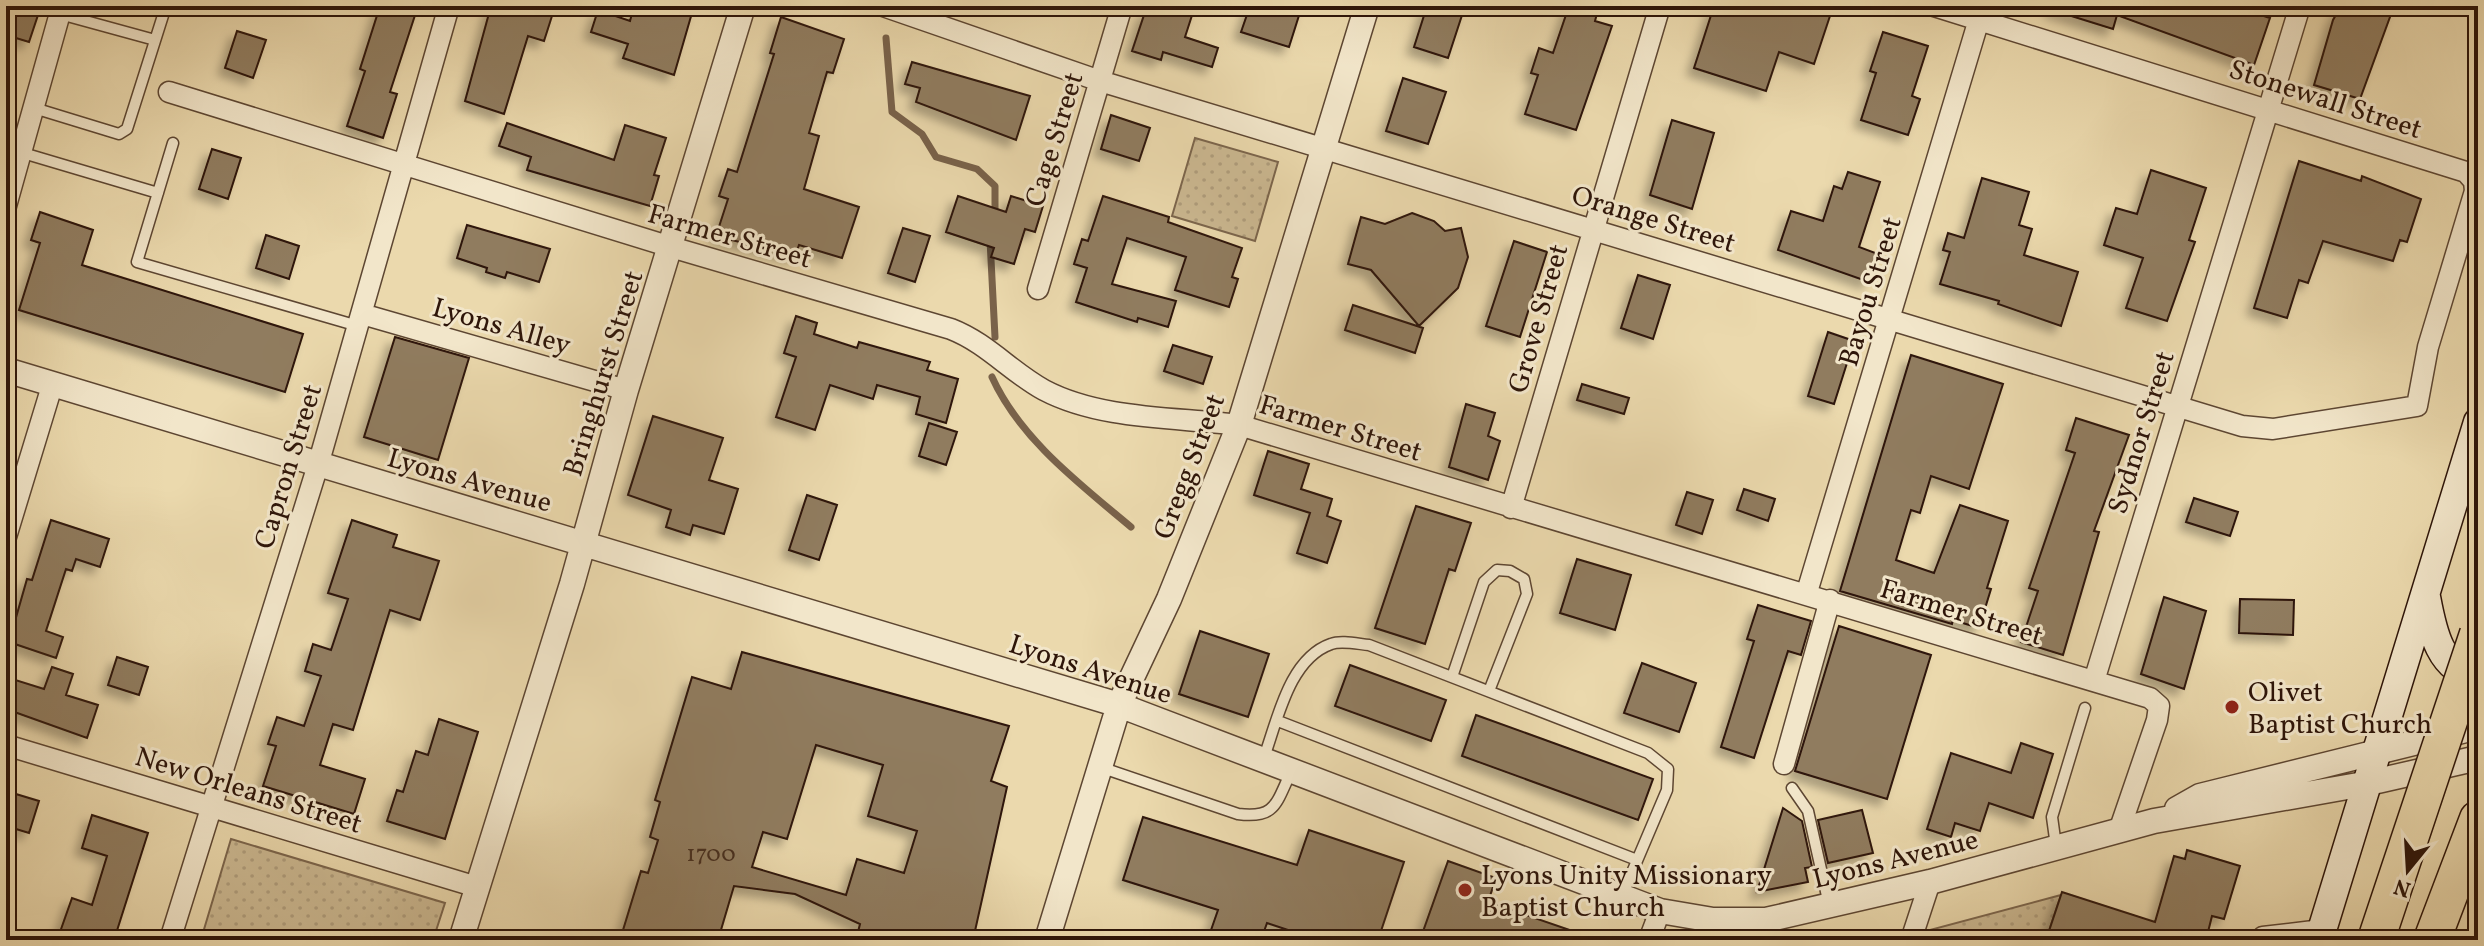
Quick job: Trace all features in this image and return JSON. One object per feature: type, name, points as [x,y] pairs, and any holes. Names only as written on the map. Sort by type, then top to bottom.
[{"type":"highway","points":[[2376,940],[2478,634]]},
{"type":"highway","points":[[2432,940],[2478,819]]},
{"type":"main road","points":[[2320,935],[2478,422]]},
{"type":"main road","points":[[2425,592],[2431,628],[2448,662],[2456,670],[2478,676]]},
{"type":"street","name":"Capron Street","points":[[170,940],[318,465],[449,6]]},
{"type":"street","name":"Bringhurst Street","points":[[461,940],[743,6]]},
{"type":"street","name":"Orange Street","points":[[884,6],[1100,81],[2242,426],[2273,429],[2417,406]]},
{"type":"street","name":"Cage Street","points":[[1038,289],[1122,6]]},
{"type":"street","name":"Gregg Street","points":[[1047,940],[1119,705],[1169,599],[1239,425],[1367,6]]},
{"type":"street","name":"Grove Street","points":[[1511,508],[1660,6]]},
{"type":"street","name":"Stonewall Street","points":[[1934,6],[1981,13],[2466,172],[2474,181],[2475,191],[2428,347],[2417,406]]},
{"type":"street","name":"Sydnor Street","points":[[2094,681],[2300,6]]},
{"type":"street","points":[[6,206],[61,10]]},
{"type":"street","name":"Bayou Street","points":[[1807,592],[1981,13]]},
{"type":"street","name":"Farmer Street","points":[[169,92],[671,247],[951,329],[982,344],[1044,390],[1086,407],[1239,425],[1511,508],[1807,592],[2094,681]]},
{"type":"street","name":"Lyons Alley","points":[[360,320],[626,390]]},
{"type":"street","name":"Lyons Avenue","points":[[6,370],[1119,705],[1660,911],[1713,920],[1766,920],[1930,882],[2154,821],[2364,784],[2478,758]]},
{"type":"street","points":[[6,537],[52,386]]},
{"type":"street","points":[[1784,764],[1830,600]]},
{"type":"street","points":[[2094,681],[2150,698],[2159,706],[2119,831]]},
{"type":"street","name":"Lyons Avenue","points":[[2154,821],[2200,796],[2375,750],[2478,727]]},
{"type":"street","name":"New Orleans Street","points":[[6,745],[477,887]]},
{"type":"street","points":[[1911,940],[1930,882]]},
{"type":"street","points":[[1649,940],[1660,911]]},
{"type":"street","points":[[2262,940],[2263,937],[2320,935]]},
{"type":"lane","points":[[34,108],[119,134],[127,129],[166,6]]},
{"type":"lane","points":[[61,10],[155,40]]},
{"type":"lane","points":[[173,143],[137,262],[360,320]]},
{"type":"lane","points":[[23,153],[158,193]]},
{"type":"lane","points":[[1452,677],[1484,582],[1497,570],[1510,571],[1524,579],[1527,594],[1489,691]]},
{"type":"lane","points":[[1263,760],[1295,675],[1314,655],[1332,643],[1369,645],[1648,753],[1668,769],[1667,790],[1622,897]]},
{"type":"lane","points":[[2057,848],[2052,817],[2085,708]]},
{"type":"lane","points":[[1278,721],[1637,860]]},
{"type":"lane","points":[[1099,767],[1238,814],[1260,817],[1274,808],[1292,770]]},
{"type":"lane","points":[[1792,788],[1808,811],[1829,905]]},
{"type":"shaded area","points":[[1195,138],[1278,162],[1255,241],[1172,216]]},
{"type":"shaded area","points":[[231,839],[445,903],[433,940],[216,940],[202,936]]},
{"type":"shaded area","points":[[2061,895],[2046,940],[1923,940],[1926,931]]},
{"type":"building","points":[[6,6],[41,6],[29,42],[6,35]]},
{"type":"building","points":[[380,6],[418,6],[390,92],[397,94],[383,138],[347,126],[365,71],[360,69]]},
{"type":"building","points":[[491,6],[522,6],[552,16],[544,41],[528,36],[504,114],[465,101]]},
{"type":"building","points":[[634,6],[694,6],[674,75],[623,58],[628,44],[591,32],[598,10],[630,21]]},
{"type":"building","points":[[1152,6],[1195,6],[1185,37],[1218,48],[1212,67],[1163,52],[1161,60],[1132,51],[1145,12],[1150,13]]},
{"type":"building","points":[[1250,6],[1302,6],[1289,47],[1241,32]]},
{"type":"building","points":[[1427,6],[1465,6],[1448,58],[1414,47]]},
{"type":"building","points":[[1569,6],[1599,6],[1595,21],[1612,26],[1576,130],[1525,114],[1538,75],[1531,73],[1539,48],[1553,53]]},
{"type":"building","points":[[1714,6],[1800,6],[1830,16],[1814,64],[1779,52],[1766,91],[1694,68]]},
{"type":"building","points":[[2052,6],[2233,6],[2270,18],[2254,65],[2117,15],[2113,29],[2052,10]]},
{"type":"building","points":[[2341,6],[2394,6],[2360,99],[2314,85],[2333,20]]},
{"type":"building","points":[[781,17],[844,39],[833,73],[827,72],[809,133],[819,136],[804,189],[859,207],[842,258],[799,245],[795,256],[716,236],[728,199],[719,196],[728,169],[737,172],[774,54],[770,53]]},
{"type":"building","points":[[237,31],[266,40],[253,78],[225,68]]},
{"type":"building","points":[[1883,32],[1928,46],[1912,96],[1920,99],[1908,135],[1861,120],[1876,73],[1870,71]]},
{"type":"building","points":[[912,62],[1030,96],[1016,140],[916,102],[920,88],[905,84]]},
{"type":"building","points":[[1403,78],[1446,92],[1428,144],[1386,131]]},
{"type":"building","points":[[1111,115],[1150,128],[1139,161],[1101,149]]},
{"type":"building","points":[[1672,120],[1714,133],[1692,209],[1650,195]]},
{"type":"building","points":[[507,123],[614,160],[625,125],[666,138],[654,175],[659,176],[650,206],[527,170],[531,157],[499,146]]},
{"type":"building","points":[[212,149],[241,158],[228,199],[199,189]]},
{"type":"building","points":[[2299,161],[2361,181],[2362,176],[2421,199],[2407,242],[2400,240],[2393,261],[2323,241],[2308,283],[2299,280],[2287,318],[2254,308]]},
{"type":"building","points":[[2151,170],[2206,188],[2189,240],[2195,242],[2167,321],[2126,308],[2143,258],[2104,245],[2116,208],[2137,214]]},
{"type":"building","points":[[1848,172],[1880,182],[1859,247],[1878,254],[1869,282],[1778,250],[1791,211],[1823,221],[1834,186],[1842,189]]},
{"type":"building","points":[[1982,178],[2029,192],[2019,225],[2032,229],[2024,255],[2078,272],[2061,326],[1998,304],[1999,301],[1940,284],[1950,252],[1943,250],[1948,233],[1964,238]]},
{"type":"building","points":[[958,196],[1006,212],[1011,196],[1043,206],[1035,232],[1025,229],[1014,264],[991,257],[994,248],[946,232]]},
{"type":"building","points":[[1103,196],[1169,217],[1168,222],[1242,248],[1232,277],[1238,279],[1229,307],[1175,290],[1186,257],[1127,238],[1112,284],[1176,301],[1168,327],[1138,318],[1137,322],[1076,302],[1087,268],[1074,264],[1082,239],[1088,241]]},
{"type":"building","points":[[40,212],[93,230],[82,265],[303,334],[285,392],[19,310],[40,243],[31,240]]},
{"type":"building","points":[[1412,213],[1434,221],[1445,231],[1461,228],[1468,257],[1458,288],[1419,326],[1371,270],[1348,264],[1361,217],[1385,224]]},
{"type":"building","points":[[467,225],[550,249],[539,282],[507,272],[505,278],[457,258]]},
{"type":"building","points":[[903,228],[930,236],[915,282],[888,273]]},
{"type":"building","points":[[266,235],[299,246],[289,279],[256,268]]},
{"type":"building","points":[[1514,241],[1547,252],[1520,337],[1486,326]]},
{"type":"building","points":[[1638,275],[1670,285],[1653,339],[1621,328]]},
{"type":"building","points":[[1353,305],[1423,328],[1415,353],[1345,330]]},
{"type":"building","points":[[796,316],[817,323],[814,334],[857,348],[859,342],[930,362],[927,370],[958,379],[946,423],[916,414],[920,397],[877,385],[873,399],[830,385],[815,430],[776,417],[796,357],[784,353]]},
{"type":"building","points":[[1828,332],[1854,341],[1834,404],[1808,396]]},
{"type":"building","points":[[395,337],[469,358],[438,460],[364,437]]},
{"type":"building","points":[[1173,345],[1212,357],[1203,384],[1164,371]]},
{"type":"building","points":[[1911,355],[2003,384],[1969,489],[1931,476],[1920,513],[1911,510],[1896,560],[1934,573],[1960,505],[2008,521],[1987,588],[1991,589],[1979,628],[1953,620],[1952,624],[1840,591]]},
{"type":"building","points":[[1582,384],[1629,398],[1624,414],[1577,400]]},
{"type":"building","points":[[1466,404],[1495,413],[1488,436],[1500,441],[1488,480],[1449,467]]},
{"type":"building","points":[[653,416],[723,438],[709,480],[738,489],[724,534],[693,525],[690,535],[666,527],[671,510],[628,495]]},
{"type":"building","points":[[2076,418],[2129,435],[2094,531],[2099,532],[2063,655],[2021,642],[2038,591],[2029,588],[2075,453],[2066,450]]},
{"type":"building","points":[[929,423],[957,432],[946,465],[919,456]]},
{"type":"building","points":[[1268,451],[1309,464],[1301,489],[1332,499],[1327,516],[1341,521],[1327,563],[1297,553],[1310,513],[1254,495]]},
{"type":"building","points":[[1744,489],[1775,499],[1768,521],[1737,510]]},
{"type":"building","points":[[1687,492],[1713,500],[1702,534],[1676,525]]},
{"type":"building","points":[[807,495],[837,505],[819,560],[789,550]]},
{"type":"building","points":[[2194,498],[2238,512],[2230,536],[2186,522]]},
{"type":"building","points":[[1416,506],[1471,523],[1455,571],[1449,569],[1425,644],[1375,628]]},
{"type":"building","points":[[51,520],[109,539],[100,567],[76,559],[72,571],[66,569],[46,631],[63,637],[56,658],[9,642],[27,579],[32,580]]},
{"type":"building","points":[[352,520],[397,535],[393,547],[439,561],[420,620],[390,610],[353,730],[333,724],[320,765],[365,779],[354,814],[263,786],[276,746],[268,744],[277,717],[304,726],[321,676],[305,671],[313,644],[331,650],[348,599],[328,593]]},
{"type":"building","points":[[1577,559],[1631,575],[1615,630],[1560,613]]},
{"type":"building","points":[[2164,597],[2206,611],[2184,689],[2141,674]]},
{"type":"building","points":[[2240,599],[2294,600],[2293,635],[2239,633]]},
{"type":"building","points":[[1758,605],[1811,621],[1801,655],[1788,651],[1754,758],[1721,747],[1754,641],[1747,639]]},
{"type":"building","points":[[1839,626],[1931,655],[1887,799],[1795,771]]},
{"type":"building","points":[[1200,631],[1269,654],[1248,717],[1179,694]]},
{"type":"building","points":[[742,652],[1009,726],[991,781],[1007,787],[973,940],[856,940],[860,924],[795,894],[734,886],[718,940],[620,940],[641,871],[648,873],[658,840],[650,837],[660,802],[655,800],[692,677],[731,689]],"holes":[[[816,745],[883,765],[868,816],[917,831],[904,873],[857,859],[846,895],[752,867],[763,832],[787,839]]]},
{"type":"building","points":[[117,657],[148,667],[139,695],[108,685]]},
{"type":"building","points":[[1642,663],[1696,683],[1679,732],[1624,713]]},
{"type":"building","points":[[1350,665],[1446,700],[1431,741],[1335,706]]},
{"type":"building","points":[[52,667],[73,674],[66,695],[98,705],[87,738],[6,709],[6,677],[44,689]]},
{"type":"building","points":[[1476,715],[1653,779],[1638,820],[1462,756]]},
{"type":"building","points":[[439,719],[478,732],[445,839],[387,821],[397,790],[403,792],[416,751],[428,755]]},
{"type":"building","points":[[2021,743],[2053,754],[2033,818],[1989,803],[1980,831],[1955,823],[1951,837],[1927,829],[1951,753],[2011,773]]},
{"type":"building","points":[[6,791],[39,801],[29,833],[6,826]]},
{"type":"building","points":[[1783,808],[1802,821],[1812,867],[1805,868],[1808,882],[1757,892]]},
{"type":"building","points":[[1862,810],[1873,853],[1828,863],[1818,820]]},
{"type":"building","points":[[92,815],[148,833],[114,940],[84,940],[60,932],[72,898],[92,905],[107,856],[82,848]]},
{"type":"building","points":[[1143,817],[1297,865],[1309,830],[1404,862],[1378,940],[1318,940],[1267,923],[1261,940],[1234,940],[1210,933],[1218,910],[1123,880]]},
{"type":"building","points":[[2187,850],[2240,866],[2224,919],[2212,916],[2207,936],[2046,940],[2062,892],[2155,922],[2174,856],[2185,859]]},
{"type":"building","name":"Lyons Unity Missionary Baptist Church","points":[[1448,861],[1496,878],[1488,902],[1590,937],[1590,940],[1420,940]]},
{"type":"waterway","points":[[886,38],[892,112],[922,134],[936,157],[977,169],[995,186],[995,216]]},
{"type":"waterway","points":[[990,240],[995,337]]},
{"type":"waterway","points":[[992,377],[1018,421],[1035,440],[1072,477],[1131,527]]},
{"type":"place","name":"Olivet Baptist Church","points":[[2232,707]]},
{"type":"place","name":"Lyons Unity Missionary Baptist Church","points":[[1465,890]]}]
